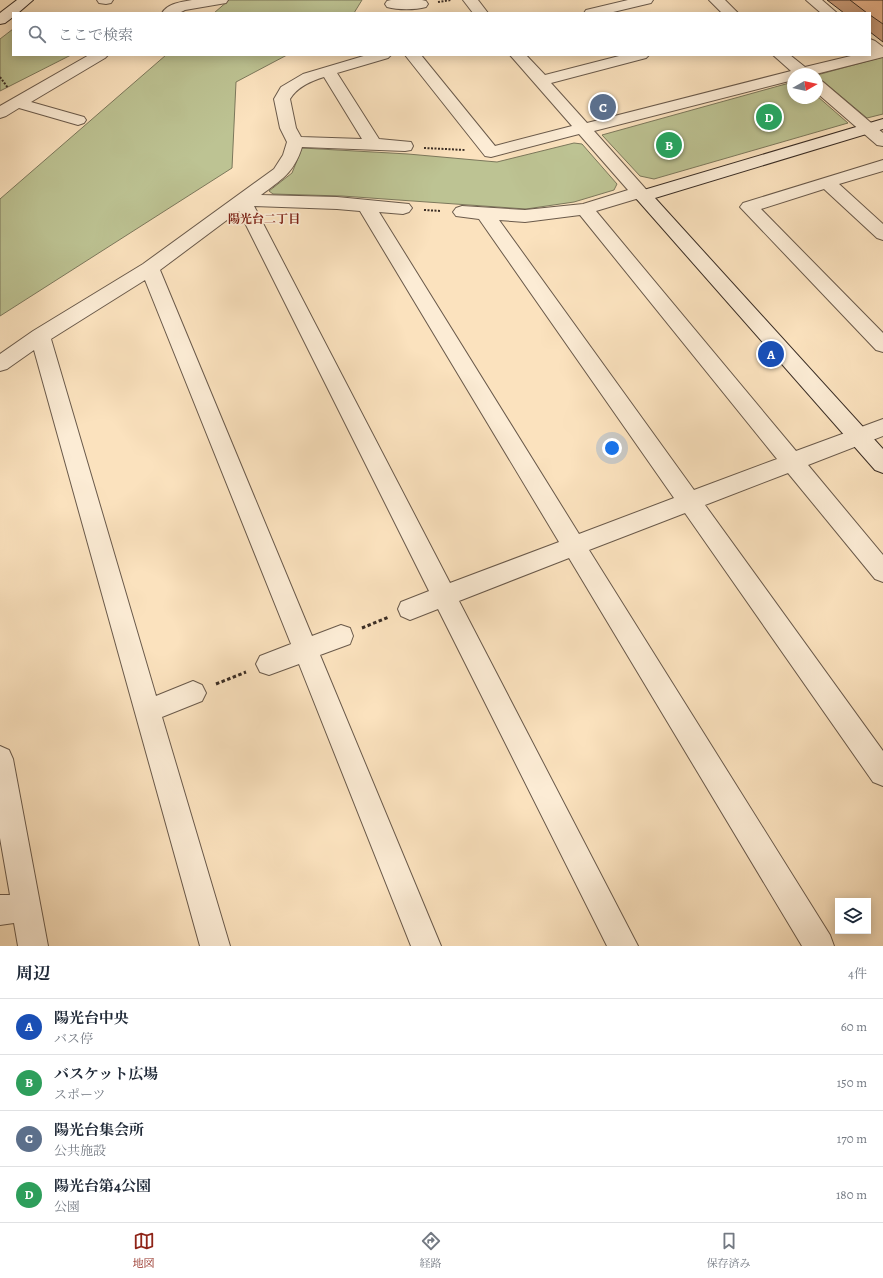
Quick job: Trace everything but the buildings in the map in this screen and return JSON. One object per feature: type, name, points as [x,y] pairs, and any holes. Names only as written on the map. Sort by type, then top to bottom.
[{"type":"street","points":[[171,12],[181,6],[221,0]]},
{"type":"street","points":[[470,0],[480,12]]},
{"type":"street","points":[[595,12],[646,0]]},
{"type":"street","points":[[716,0],[729,12]]},
{"type":"street","points":[[814,0],[829,12]]},
{"type":"street","points":[[0,2],[22,3]]},
{"type":"street","points":[[0,20],[22,3]]},
{"type":"street","points":[[393,6],[421,4]]},
{"type":"street","points":[[871,45],[881,53],[871,56]]},
{"type":"street","points":[[0,113],[98,56]]},
{"type":"street","points":[[0,364],[40,336],[150,268],[280,172],[291,156],[294,142],[288,128],[282,99],[287,90],[296,83],[308,77],[380,56]]},
{"type":"street","points":[[414,56],[491,152]]},
{"type":"street","points":[[519,56],[883,464]]},
{"type":"street","points":[[541,80],[637,56]]},
{"type":"street","points":[[782,56],[794,68]]},
{"type":"street","points":[[823,68],[869,56]]},
{"type":"street","points":[[328,72],[374,144]]},
{"type":"street","points":[[467,150],[491,152],[787,77]]},
{"type":"street","points":[[823,89],[876,126],[883,141]]},
{"type":"street","points":[[18,103],[78,120]]},
{"type":"street","points":[[462,212],[525,216],[584,209],[876,126]]},
{"type":"street","points":[[294,142],[404,146]]},
{"type":"street","points":[[883,165],[749,207],[883,345]]},
{"type":"street","points":[[827,183],[883,234]]},
{"type":"street","points":[[242,200],[337,203],[403,208]]},
{"type":"street","points":[[242,200],[623,946]]},
{"type":"street","points":[[366,206],[819,946]]},
{"type":"street","points":[[584,209],[883,572]]},
{"type":"street","points":[[485,214],[883,773]]},
{"type":"street","points":[[150,268],[426,946]]},
{"type":"street","points":[[40,336],[215,946]]},
{"type":"street","points":[[410,609],[883,427]]},
{"type":"street","points":[[269,664],[341,636]]},
{"type":"street","points":[[148,711],[193,693]]},
{"type":"street","points":[[0,759],[13,909],[33,946]]},
{"type":"path","points":[[404,146],[467,150]]},
{"type":"path","points":[[403,208],[462,212]]},
{"type":"path","points":[[341,636],[410,609]]},
{"type":"path","points":[[193,693],[269,664]]},
{"type":"green space","points":[[229,0],[362,0],[355,12],[215,12]]},
{"type":"green space","points":[[12,30],[12,56],[69,56],[0,91],[0,39]]},
{"type":"green space","points":[[165,56],[285,56],[236,82],[232,168],[0,316],[0,199]]},
{"type":"green space","points":[[883,57],[883,114],[867,118],[823,81],[823,73]]},
{"type":"green space","points":[[787,84],[787,104],[823,104],[823,101],[848,123],[654,179],[640,176],[602,135]]},
{"type":"green space","points":[[574,143],[582,144],[617,184],[614,190],[574,202],[526,209],[342,196],[273,194],[269,191],[292,173],[302,148],[408,154],[497,162]]},
{"type":"place","name":"陽光台集会所","points":[[603,107]]},
{"type":"place","name":"陽光台第4公園","points":[[769,117]]},
{"type":"place","name":"バスケット広場","points":[[669,145]]},
{"type":"place","name":"陽光台中央","points":[[771,354]]},
{"type":"district","name":"陽光台二丁目","points":[[264,219]]}]
